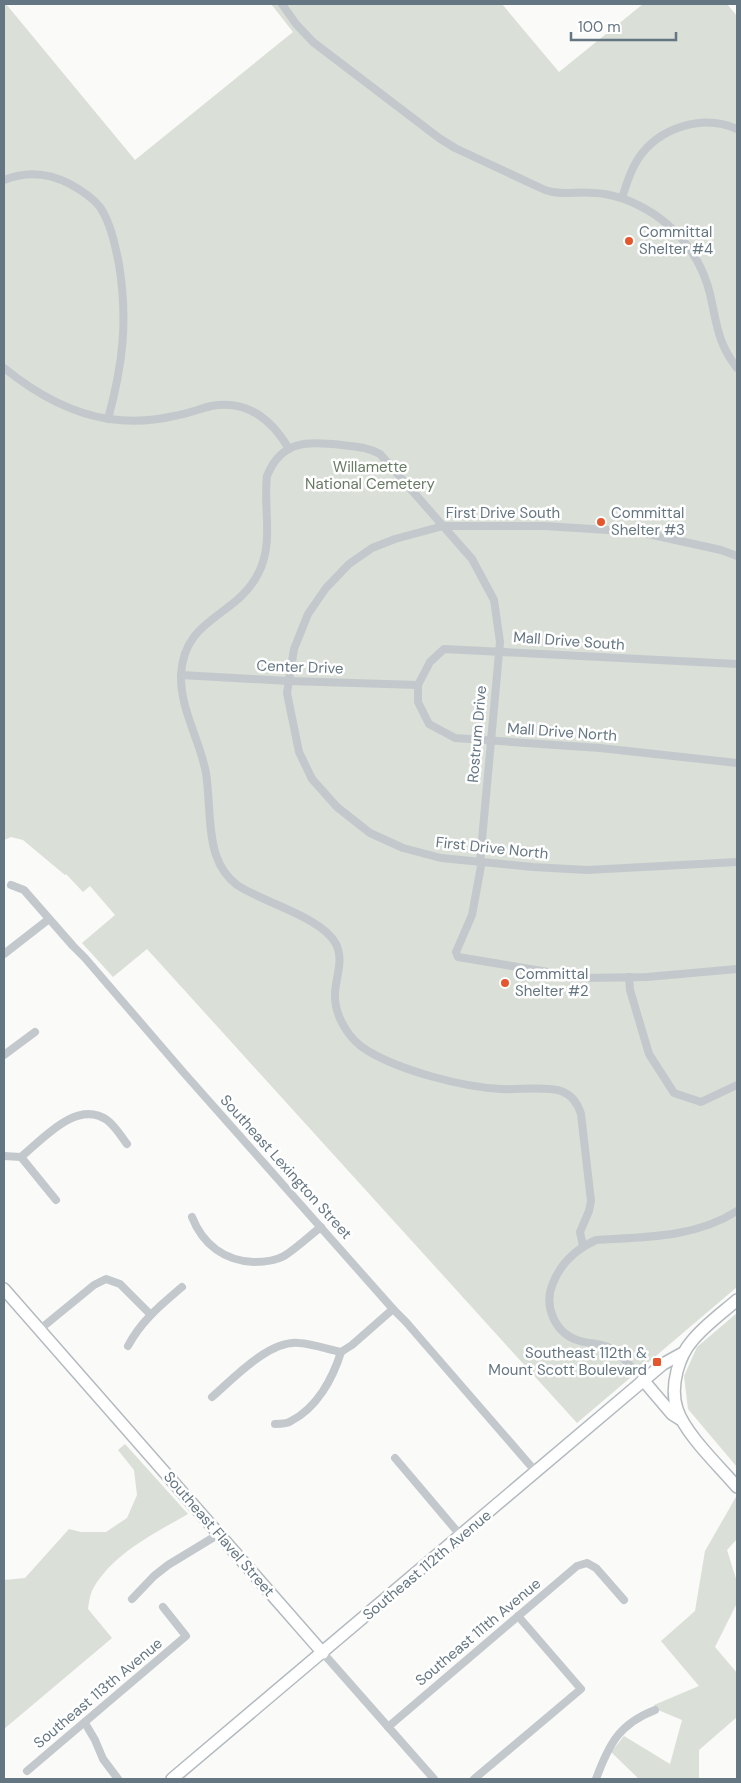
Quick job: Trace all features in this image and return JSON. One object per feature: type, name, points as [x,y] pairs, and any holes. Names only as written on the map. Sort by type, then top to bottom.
[{"type":"main road","name":"Southeast Flavel Street","points":[[4,1289],[323,1653]]},
{"type":"main road","points":[[737,1300],[695,1337],[683,1353],[678,1368],[675,1388],[677,1408],[683,1421],[737,1488]]},
{"type":"main road","name":"Southeast 112th Avenue","points":[[172,1779],[663,1364],[683,1353]]},
{"type":"main road","points":[[644,1380],[672,1414],[683,1421]]},
{"type":"street","points":[[282,4],[305,34],[324,51],[447,143],[553,192],[561,194],[593,192],[622,198],[654,214],[670,226],[693,254],[707,283],[723,348],[737,368]]},
{"type":"street","points":[[622,198],[638,159],[660,137],[688,125],[706,122],[737,129]]},
{"type":"street","points":[[4,180],[27,174],[54,177],[81,190],[92,198],[106,218],[117,252],[123,300],[124,328],[120,369],[108,419]]},
{"type":"street","points":[[4,368],[30,388],[49,399],[73,409],[108,419],[159,419],[212,406],[229,405],[250,410],[265,419],[277,431],[289,449],[284,451],[277,459],[267,476],[267,545],[261,569],[241,598],[204,625],[191,640],[186,649],[181,675],[183,701],[198,741],[204,766],[216,855],[223,870],[238,886],[310,921],[332,938],[337,946],[340,965],[335,996],[341,1020],[352,1039],[369,1052],[402,1067],[445,1079],[498,1089],[526,1090],[549,1088],[560,1090],[573,1100],[581,1114],[590,1190],[589,1210],[580,1232],[583,1246]]},
{"type":"street","name":"Rostrum Drive","points":[[289,449],[296,445],[313,442],[368,448],[380,454],[472,559],[494,600],[500,642],[490,741],[481,866],[472,915],[456,952],[458,957],[584,978],[629,977]]},
{"type":"street","name":"First Drive South","points":[[289,681],[294,649],[308,614],[326,588],[349,564],[372,548],[395,538],[443,526],[545,526],[639,532],[721,550],[737,556]]},
{"type":"street","name":"Mall Drive South","points":[[418,685],[430,662],[444,649],[737,664]]},
{"type":"street","name":"Center Drive","points":[[181,675],[418,685]]},
{"type":"street","name":"First Drive North","points":[[289,681],[287,693],[299,752],[312,779],[337,808],[370,833],[403,848],[441,858],[533,868],[587,870],[728,864],[737,862]]},
{"type":"street","name":"Mall Drive North","points":[[418,685],[418,702],[430,724],[455,738],[600,748],[737,763]]},
{"type":"street","name":"Southeast Lexington Street","points":[[11,885],[24,890],[128,1006],[152,1036],[406,1322],[536,1472]]},
{"type":"street","points":[[4,954],[49,919]]},
{"type":"street","points":[[737,969],[629,977],[630,990],[649,1054],[674,1093],[701,1102],[737,1086]]},
{"type":"street","points":[[4,1055],[35,1032]]},
{"type":"street","points":[[4,1156],[21,1157],[61,1123],[73,1117],[91,1114],[108,1120],[127,1144]]},
{"type":"street","points":[[21,1157],[56,1200]]},
{"type":"street","points":[[644,1380],[611,1349],[596,1343],[580,1341],[568,1336],[559,1328],[551,1315],[549,1303],[550,1289],[556,1276],[564,1263],[583,1246],[596,1240],[683,1233],[712,1224],[737,1211]]},
{"type":"street","points":[[192,1217],[203,1237],[220,1253],[236,1260],[246,1261],[265,1262],[284,1256],[321,1227]]},
{"type":"street","points":[[39,1330],[94,1285],[106,1279],[120,1284],[150,1314]]},
{"type":"street","points":[[128,1346],[134,1334],[150,1314],[182,1288]]},
{"type":"street","points":[[275,1424],[290,1422],[316,1400],[335,1372],[341,1352],[394,1309]]},
{"type":"street","points":[[212,1397],[262,1355],[278,1346],[300,1342],[341,1352]]},
{"type":"street","points":[[395,1458],[461,1536]]},
{"type":"street","points":[[132,1599],[148,1581],[168,1565],[219,1534]]},
{"type":"street","name":"Southeast 111th Avenue","points":[[388,1727],[576,1566],[587,1563],[596,1568],[624,1600]]},
{"type":"street","name":"Southeast 113th Avenue","points":[[27,1771],[186,1636],[163,1608]]},
{"type":"street","points":[[474,1779],[581,1689],[518,1616]]},
{"type":"street","name":"Southeast Flavel Street","points":[[323,1653],[434,1779]]},
{"type":"street","points":[[596,1779],[604,1759],[617,1736],[628,1724],[655,1710]]},
{"type":"street","points":[[85,1723],[103,1759],[118,1779]]},
{"type":"green space","name":"Willamette National Cemetery","points":[[4,4],[6,4],[135,160],[293,32],[271,4],[502,4],[559,72],[643,4],[727,4],[737,16],[737,1287],[577,1423],[147,949],[113,977],[82,943],[115,915],[90,886],[83,892],[66,874],[23,840],[11,837],[4,840]]},
{"type":"green space","points":[[737,1313],[737,1467],[688,1409],[684,1376],[697,1347]]},
{"type":"green space","points":[[125,1444],[188,1514],[136,1545],[112,1564],[102,1575],[94,1587],[88,1609],[112,1638],[4,1729],[4,1580],[25,1578],[69,1529],[81,1532],[106,1532],[127,1518],[137,1495],[134,1470],[118,1450]]},
{"type":"green space","points":[[736,1497],[737,1539],[727,1550],[737,1582],[737,1603],[715,1647],[737,1673],[737,1717],[699,1750],[699,1779],[639,1779],[611,1752],[624,1736],[670,1764],[682,1720],[658,1710],[654,1705],[699,1686],[661,1641],[695,1611],[705,1551]]},
{"type":"place","name":"Committal Shelter #4","points":[[629,241]]},
{"type":"place","name":"Committal Shelter #3","points":[[601,522]]},
{"type":"place","name":"Committal Shelter #2","points":[[505,983]]},
{"type":"place","name":"Southeast 112th & Mount Scott Boulevard","points":[[657,1362]]}]
